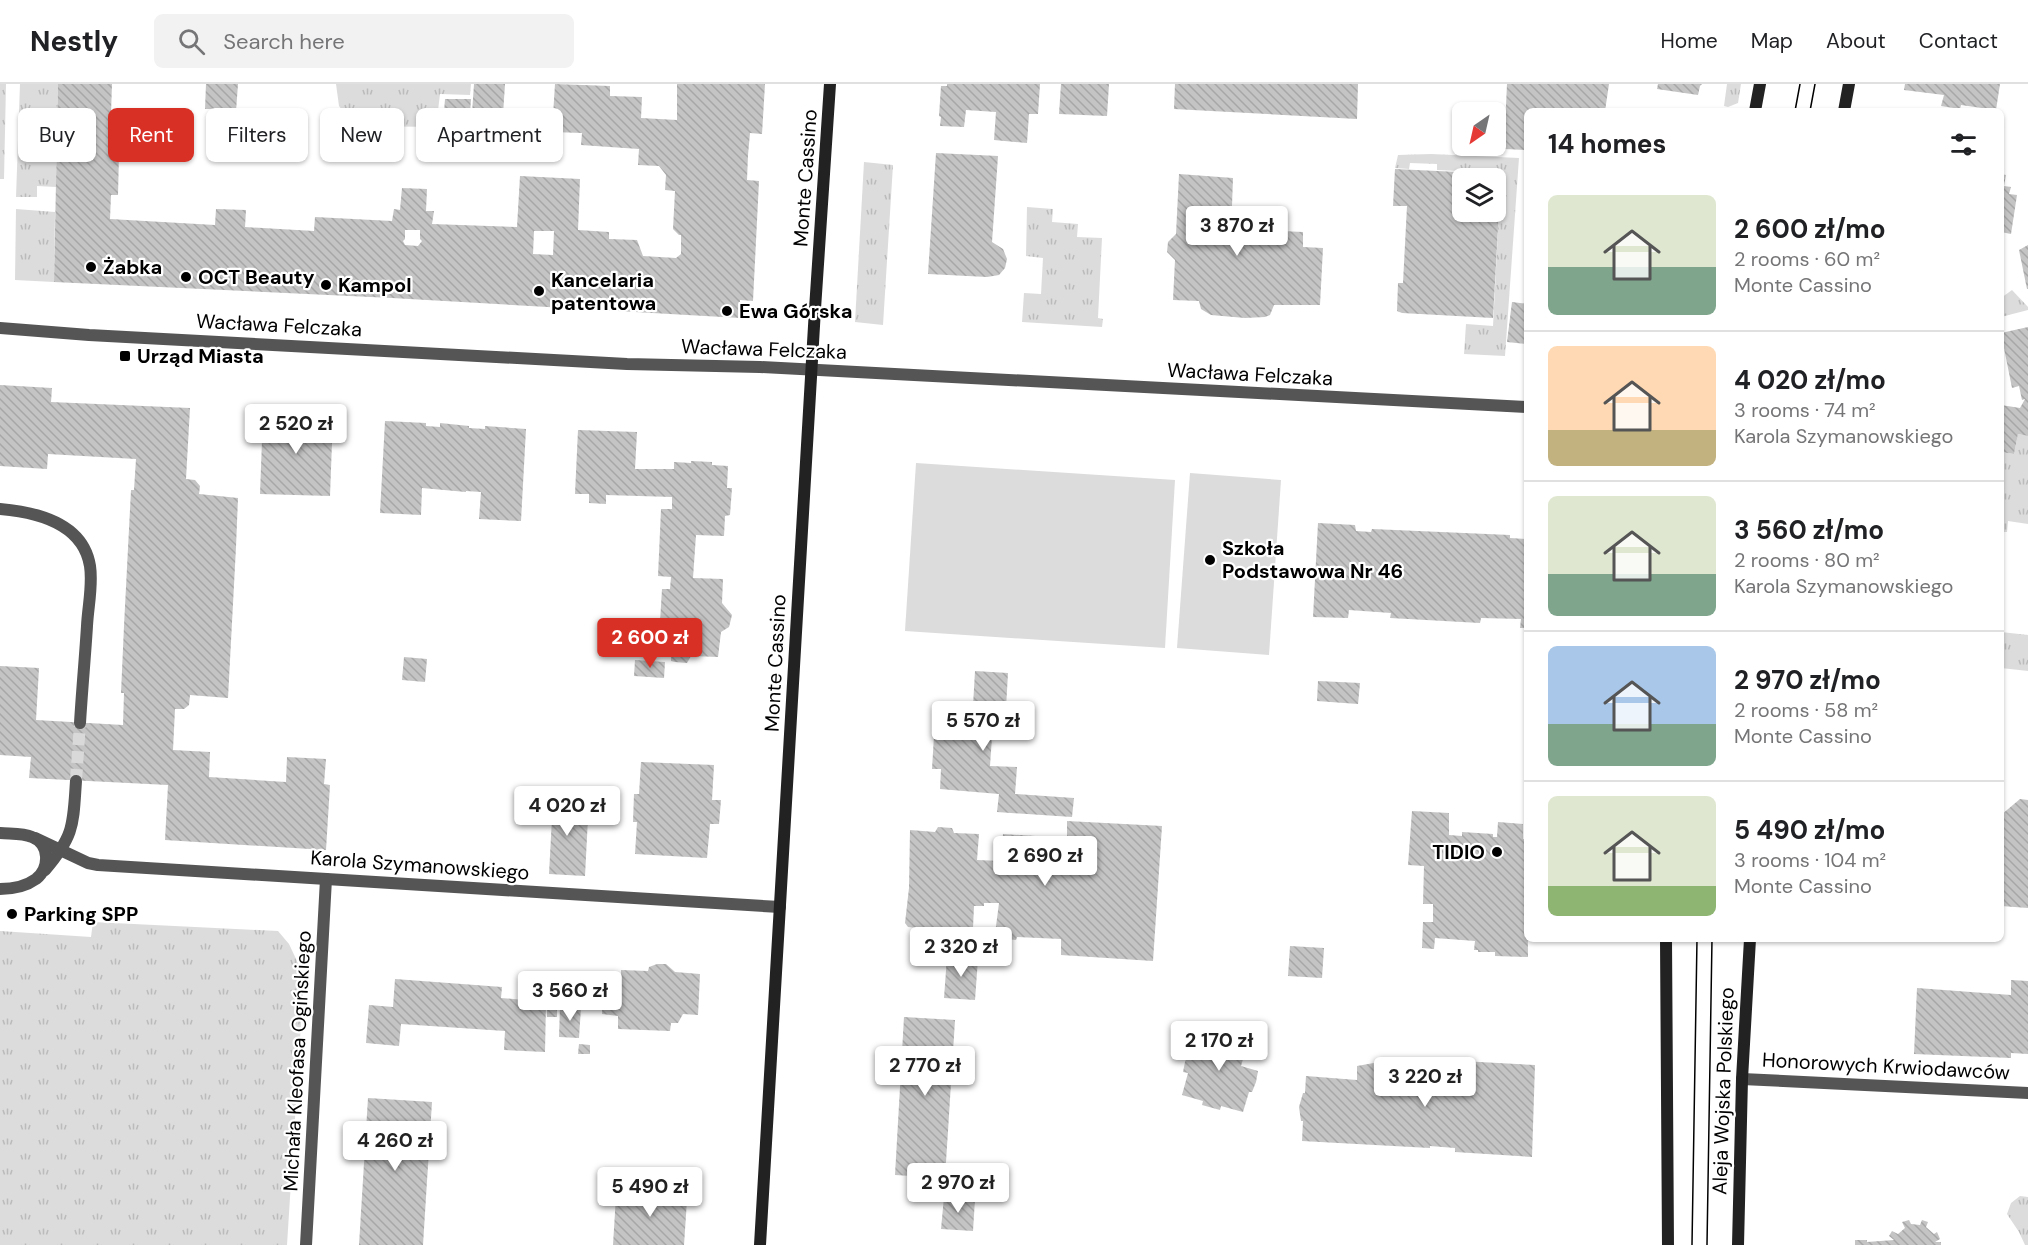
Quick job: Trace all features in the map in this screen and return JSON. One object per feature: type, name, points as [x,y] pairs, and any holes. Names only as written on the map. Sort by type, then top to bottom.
[{"type":"street","name":"Monte Cassino","points":[[760,1245],[830,84]]},
{"type":"street","points":[[1756,108],[1760,84]]},
{"type":"street","points":[[1845,108],[1849,84]]},
{"type":"street","name":"Wacława Felczaka","points":[[0,328],[88,335],[627,364],[812,370],[1524,407]]},
{"type":"street","points":[[0,509],[24,511],[48,518],[70,531],[86,552],[91,576],[80,723]]},
{"type":"street","points":[[0,889],[24,885],[40,875],[61,850],[70,836],[76,781]]},
{"type":"street","name":"Karola Szymanowskiego","points":[[0,833],[35,838],[98,866],[780,907]]},
{"type":"street","points":[[35,838],[46,852],[46,862],[40,875]]},
{"type":"street","name":"Michała Kleofasa Ogińskiego","points":[[306,1245],[326,879]]},
{"type":"street","points":[[1666,942],[1668,1245]]},
{"type":"street","name":"Aleja Wojska Polskiego","points":[[1738,1245],[1742,1079],[1750,942]]},
{"type":"street","name":"Honorowych Krwiodawców","points":[[1742,1079],[2028,1093]]},
{"type":"green space","points":[[0,84],[6,84],[4,179],[0,179]]},
{"type":"green space","points":[[20,84],[58,84],[58,108],[19,108]]},
{"type":"green space","points":[[336,84],[471,84],[470,95],[440,94],[438,108],[416,108],[416,127],[404,127],[404,108],[341,108]]},
{"type":"green space","points":[[1727,84],[1741,84],[1738,103],[1728,107],[1724,106]]},
{"type":"green space","points":[[18,140],[18,162],[56,162],[56,187],[37,186],[37,197],[16,197]]},
{"type":"green space","points":[[1431,154],[1519,158],[1505,356],[1464,354],[1466,324],[1493,326],[1498,222],[1506,222],[1506,168],[1437,170],[1437,164],[1410,163],[1409,169],[1395,168],[1398,155]]},
{"type":"green space","points":[[864,162],[893,165],[883,325],[855,322]]},
{"type":"green space","points":[[1027,207],[1053,209],[1052,222],[1078,224],[1077,237],[1102,238],[1098,318],[1103,319],[1102,327],[1022,322],[1024,293],[1041,294],[1043,258],[1026,256]]},
{"type":"green space","points":[[16,209],[55,212],[54,282],[15,280]]},
{"type":"green space","points":[[2012,290],[2028,307],[2028,310],[2004,316],[2004,296]]},
{"type":"green space","points":[[2018,434],[2028,436],[2028,524],[2008,521],[2007,532],[2004,532],[2004,452],[2014,454]]},
{"type":"green space","points":[[916,463],[1175,480],[1165,648],[905,631]]},
{"type":"green space","points":[[1190,473],[1281,480],[1269,655],[1177,648]]},
{"type":"green space","points":[[2004,632],[2028,635],[2028,671],[2004,668]]},
{"type":"green space","points":[[93,922],[278,931],[289,944],[304,976],[287,1245],[0,1245],[0,931],[91,937]]},
{"type":"green space","points":[[2020,1196],[2028,1197],[2028,1245],[2025,1245],[2007,1214],[2011,1203]]},
{"type":"building","points":[[58,84],[112,84],[111,108],[108,108],[108,162],[119,162],[118,195],[111,195],[110,219],[215,225],[216,209],[246,210],[245,227],[314,231],[315,217],[392,221],[394,209],[400,210],[402,188],[427,189],[426,211],[434,211],[432,224],[517,227],[520,176],[580,179],[578,230],[609,232],[609,239],[637,240],[643,256],[676,258],[681,254],[681,235],[673,229],[675,191],[665,190],[666,175],[659,166],[638,165],[639,149],[581,145],[582,133],[563,132],[563,108],[554,108],[555,84],[610,86],[610,96],[642,97],[641,118],[677,120],[677,84],[765,84],[762,134],[750,133],[748,155],[747,180],[759,181],[753,301],[740,300],[740,318],[54,282],[56,162],[96,162],[96,108],[58,108]],"holes":[[[405,230],[420,230],[422,241],[418,246],[405,245],[403,241]],[[534,231],[554,231],[553,255],[533,254]]]},
{"type":"building","points":[[206,84],[238,84],[236,108],[205,109]]},
{"type":"building","points":[[474,84],[505,84],[503,108],[472,108]]},
{"type":"building","points":[[947,84],[1040,84],[1038,114],[1029,114],[1027,143],[994,140],[996,112],[966,110],[964,127],[940,126],[941,86],[947,86]]},
{"type":"building","points":[[1061,84],[1109,84],[1107,116],[1059,114]]},
{"type":"building","points":[[1175,84],[1358,84],[1357,119],[1174,109]]},
{"type":"building","points":[[1507,84],[1609,84],[1605,108],[1524,108],[1524,150],[1506,149]]},
{"type":"building","points":[[1658,84],[1702,84],[1698,95],[1657,89]]},
{"type":"building","points":[[1905,84],[2000,84],[1996,108],[1941,106],[1944,95],[1904,90]]},
{"type":"building","points":[[445,99],[471,99],[470,108],[444,108]]},
{"type":"building","points":[[936,153],[998,156],[992,242],[1003,249],[1007,259],[1005,268],[999,275],[987,277],[928,274]]},
{"type":"building","points":[[1395,169],[1452,172],[1452,222],[1498,222],[1493,318],[1397,311],[1398,283],[1403,283],[1407,206],[1393,206]]},
{"type":"building","points":[[1179,174],[1233,178],[1231,233],[1236,226],[1244,223],[1256,230],[1303,232],[1303,247],[1323,248],[1320,305],[1274,305],[1270,315],[1245,318],[1211,315],[1201,309],[1199,301],[1173,300],[1175,260],[1167,252],[1168,242],[1176,234]]},
{"type":"building","points":[[2004,186],[2011,187],[2009,194],[2017,195],[2011,234],[2004,233]]},
{"type":"building","points":[[2028,245],[2028,289],[2027,289],[2019,250]]},
{"type":"building","points":[[1512,302],[1524,304],[1524,344],[1507,342]]},
{"type":"building","points":[[2028,327],[2028,436],[2018,434],[2014,454],[2004,452],[2004,405],[2020,408],[2025,399],[2022,400],[2019,386],[2012,388],[2004,348],[2004,332]]},
{"type":"building","points":[[0,385],[52,388],[51,402],[190,408],[186,479],[195,480],[200,486],[199,494],[238,498],[236,547],[228,698],[190,695],[189,705],[184,709],[175,709],[173,750],[210,752],[209,777],[286,782],[287,757],[326,759],[324,784],[330,785],[326,850],[165,840],[168,785],[29,778],[31,757],[0,755],[0,666],[39,668],[36,720],[123,725],[124,693],[121,693],[124,626],[131,490],[134,490],[136,459],[48,454],[47,469],[0,466]]},
{"type":"building","points":[[263,414],[333,416],[330,496],[260,494]]},
{"type":"building","points":[[385,421],[426,423],[426,426],[440,427],[440,423],[469,426],[469,428],[485,429],[485,426],[526,429],[521,521],[479,519],[481,492],[422,488],[421,515],[380,513]]},
{"type":"building","points":[[578,430],[637,432],[635,469],[674,469],[674,462],[691,463],[691,461],[712,462],[712,465],[728,466],[727,488],[732,488],[730,515],[725,516],[724,536],[696,535],[693,578],[723,579],[722,603],[732,615],[729,627],[721,632],[718,657],[691,656],[687,663],[671,661],[671,655],[666,654],[667,640],[659,639],[662,589],[670,589],[671,577],[658,576],[661,509],[672,509],[672,497],[606,495],[606,504],[589,503],[589,494],[575,494]]},
{"type":"building","points":[[1318,523],[1355,525],[1356,531],[1371,532],[1372,529],[1510,535],[1510,538],[1524,539],[1524,628],[1520,628],[1521,619],[1481,618],[1480,623],[1390,618],[1391,613],[1349,610],[1348,618],[1313,617]]},
{"type":"building","points":[[404,657],[427,659],[425,682],[402,680]]},
{"type":"building","points":[[635,660],[665,662],[664,678],[634,676]]},
{"type":"building","points":[[975,671],[1008,673],[1006,708],[994,707],[990,766],[1017,767],[1015,794],[1074,798],[1072,817],[997,812],[999,794],[940,789],[941,769],[932,769],[936,702],[973,706]]},
{"type":"building","points":[[1318,681],[1360,683],[1358,704],[1317,701]]},
{"type":"building","points":[[641,762],[714,765],[712,800],[721,800],[719,824],[710,824],[707,858],[635,854],[637,822],[633,822],[634,794],[639,794]]},
{"type":"building","points":[[547,798],[582,800],[581,818],[588,818],[585,876],[549,874],[552,818],[546,818]]},
{"type":"building","points":[[2020,799],[2028,800],[2028,908],[2004,906],[2004,812]]},
{"type":"building","points":[[1412,811],[1449,813],[1449,835],[1462,836],[1462,832],[1493,834],[1493,837],[1497,837],[1498,822],[1523,824],[1524,942],[1528,942],[1528,957],[1495,956],[1495,952],[1478,952],[1474,950],[1475,941],[1435,938],[1434,949],[1422,948],[1423,922],[1433,922],[1433,904],[1423,904],[1424,866],[1408,865]]},
{"type":"building","points":[[1067,821],[1162,826],[1153,961],[1061,955],[1061,939],[1017,937],[1016,940],[1006,939],[1006,936],[995,934],[999,903],[974,906],[973,928],[970,931],[908,927],[905,923],[909,888],[910,830],[935,832],[938,827],[952,828],[954,833],[979,834],[977,860],[1001,861],[1003,834],[1067,838]]},
{"type":"building","points":[[1290,946],[1324,948],[1322,978],[1288,976]]},
{"type":"building","points":[[947,957],[978,959],[975,1000],[944,998]]},
{"type":"building","points":[[666,964],[675,972],[700,974],[698,1015],[683,1014],[678,1023],[671,1023],[670,1031],[618,1029],[618,1016],[602,1014],[603,982],[621,983],[621,970],[648,971],[649,967]]},
{"type":"building","points":[[395,979],[502,987],[501,998],[546,1002],[545,1052],[504,1050],[505,1031],[401,1024],[399,1046],[366,1043],[369,1005],[393,1007]]},
{"type":"building","points":[[2011,980],[2028,981],[2028,1054],[2011,1053],[2011,1058],[1914,1054],[1917,988],[2011,995]]},
{"type":"building","points":[[560,1005],[581,1007],[579,1038],[559,1037]]},
{"type":"building","points":[[547,1010],[557,1010],[557,1017],[547,1017]]},
{"type":"building","points":[[904,1017],[955,1020],[945,1178],[895,1175]]},
{"type":"building","points":[[1199,1032],[1212,1035],[1214,1032],[1232,1033],[1248,1042],[1241,1066],[1258,1071],[1256,1082],[1252,1092],[1249,1092],[1243,1112],[1221,1106],[1220,1110],[1202,1105],[1203,1101],[1182,1095],[1188,1073],[1183,1072],[1185,1062],[1189,1052],[1193,1053]]},
{"type":"building","points":[[579,1044],[590,1045],[590,1054],[578,1054]]},
{"type":"building","points":[[1396,1059],[1436,1059],[1435,1081],[1460,1083],[1461,1061],[1535,1065],[1532,1157],[1455,1152],[1455,1148],[1430,1146],[1430,1148],[1302,1141],[1303,1121],[1301,1121],[1299,1107],[1303,1093],[1305,1093],[1306,1076],[1357,1080],[1357,1066]]},
{"type":"building","points":[[368,1098],[432,1102],[423,1245],[359,1245]]},
{"type":"building","points":[[636,1182],[665,1183],[664,1199],[687,1200],[684,1245],[613,1245],[616,1196],[636,1197]]},
{"type":"building","points":[[944,1197],[975,1199],[973,1231],[941,1229]]},
{"type":"building","points":[[1909,1220],[1911,1224],[1920,1225],[1922,1220],[1928,1222],[1926,1227],[1934,1234],[1937,1232],[1940,1239],[1935,1242],[1941,1242],[1941,1245],[1855,1245],[1855,1240],[1867,1240],[1867,1242],[1894,1240],[1889,1236],[1892,1231],[1898,1234],[1905,1228],[1902,1222]]},
{"type":"tunnel","points":[[76,781],[80,723]]},
{"type":"tram line","points":[[1796,108],[1800,84]]},
{"type":"tram line","points":[[1811,108],[1815,84]]},
{"type":"tram line","points":[[1692,1245],[1697,942]]},
{"type":"tram line","points":[[1707,1245],[1712,942]]},
{"type":"place","name":"Żabka","points":[[91,267]]},
{"type":"place","name":"OCT Beauty","points":[[186,277]]},
{"type":"place","name":"Kampol","points":[[326,285]]},
{"type":"place","name":"Kancelaria patentowa","points":[[539,291]]},
{"type":"place","name":"Ewa Górska","points":[[727,311]]},
{"type":"place","name":"Urząd Miasta","points":[[125,356]]},
{"type":"place","name":"Szkoła Podstawowa Nr 46","points":[[1210,560]]},
{"type":"place","name":"TIDIO","points":[[1497,852]]},
{"type":"place","name":"Parking SPP","points":[[12,914]]}]
